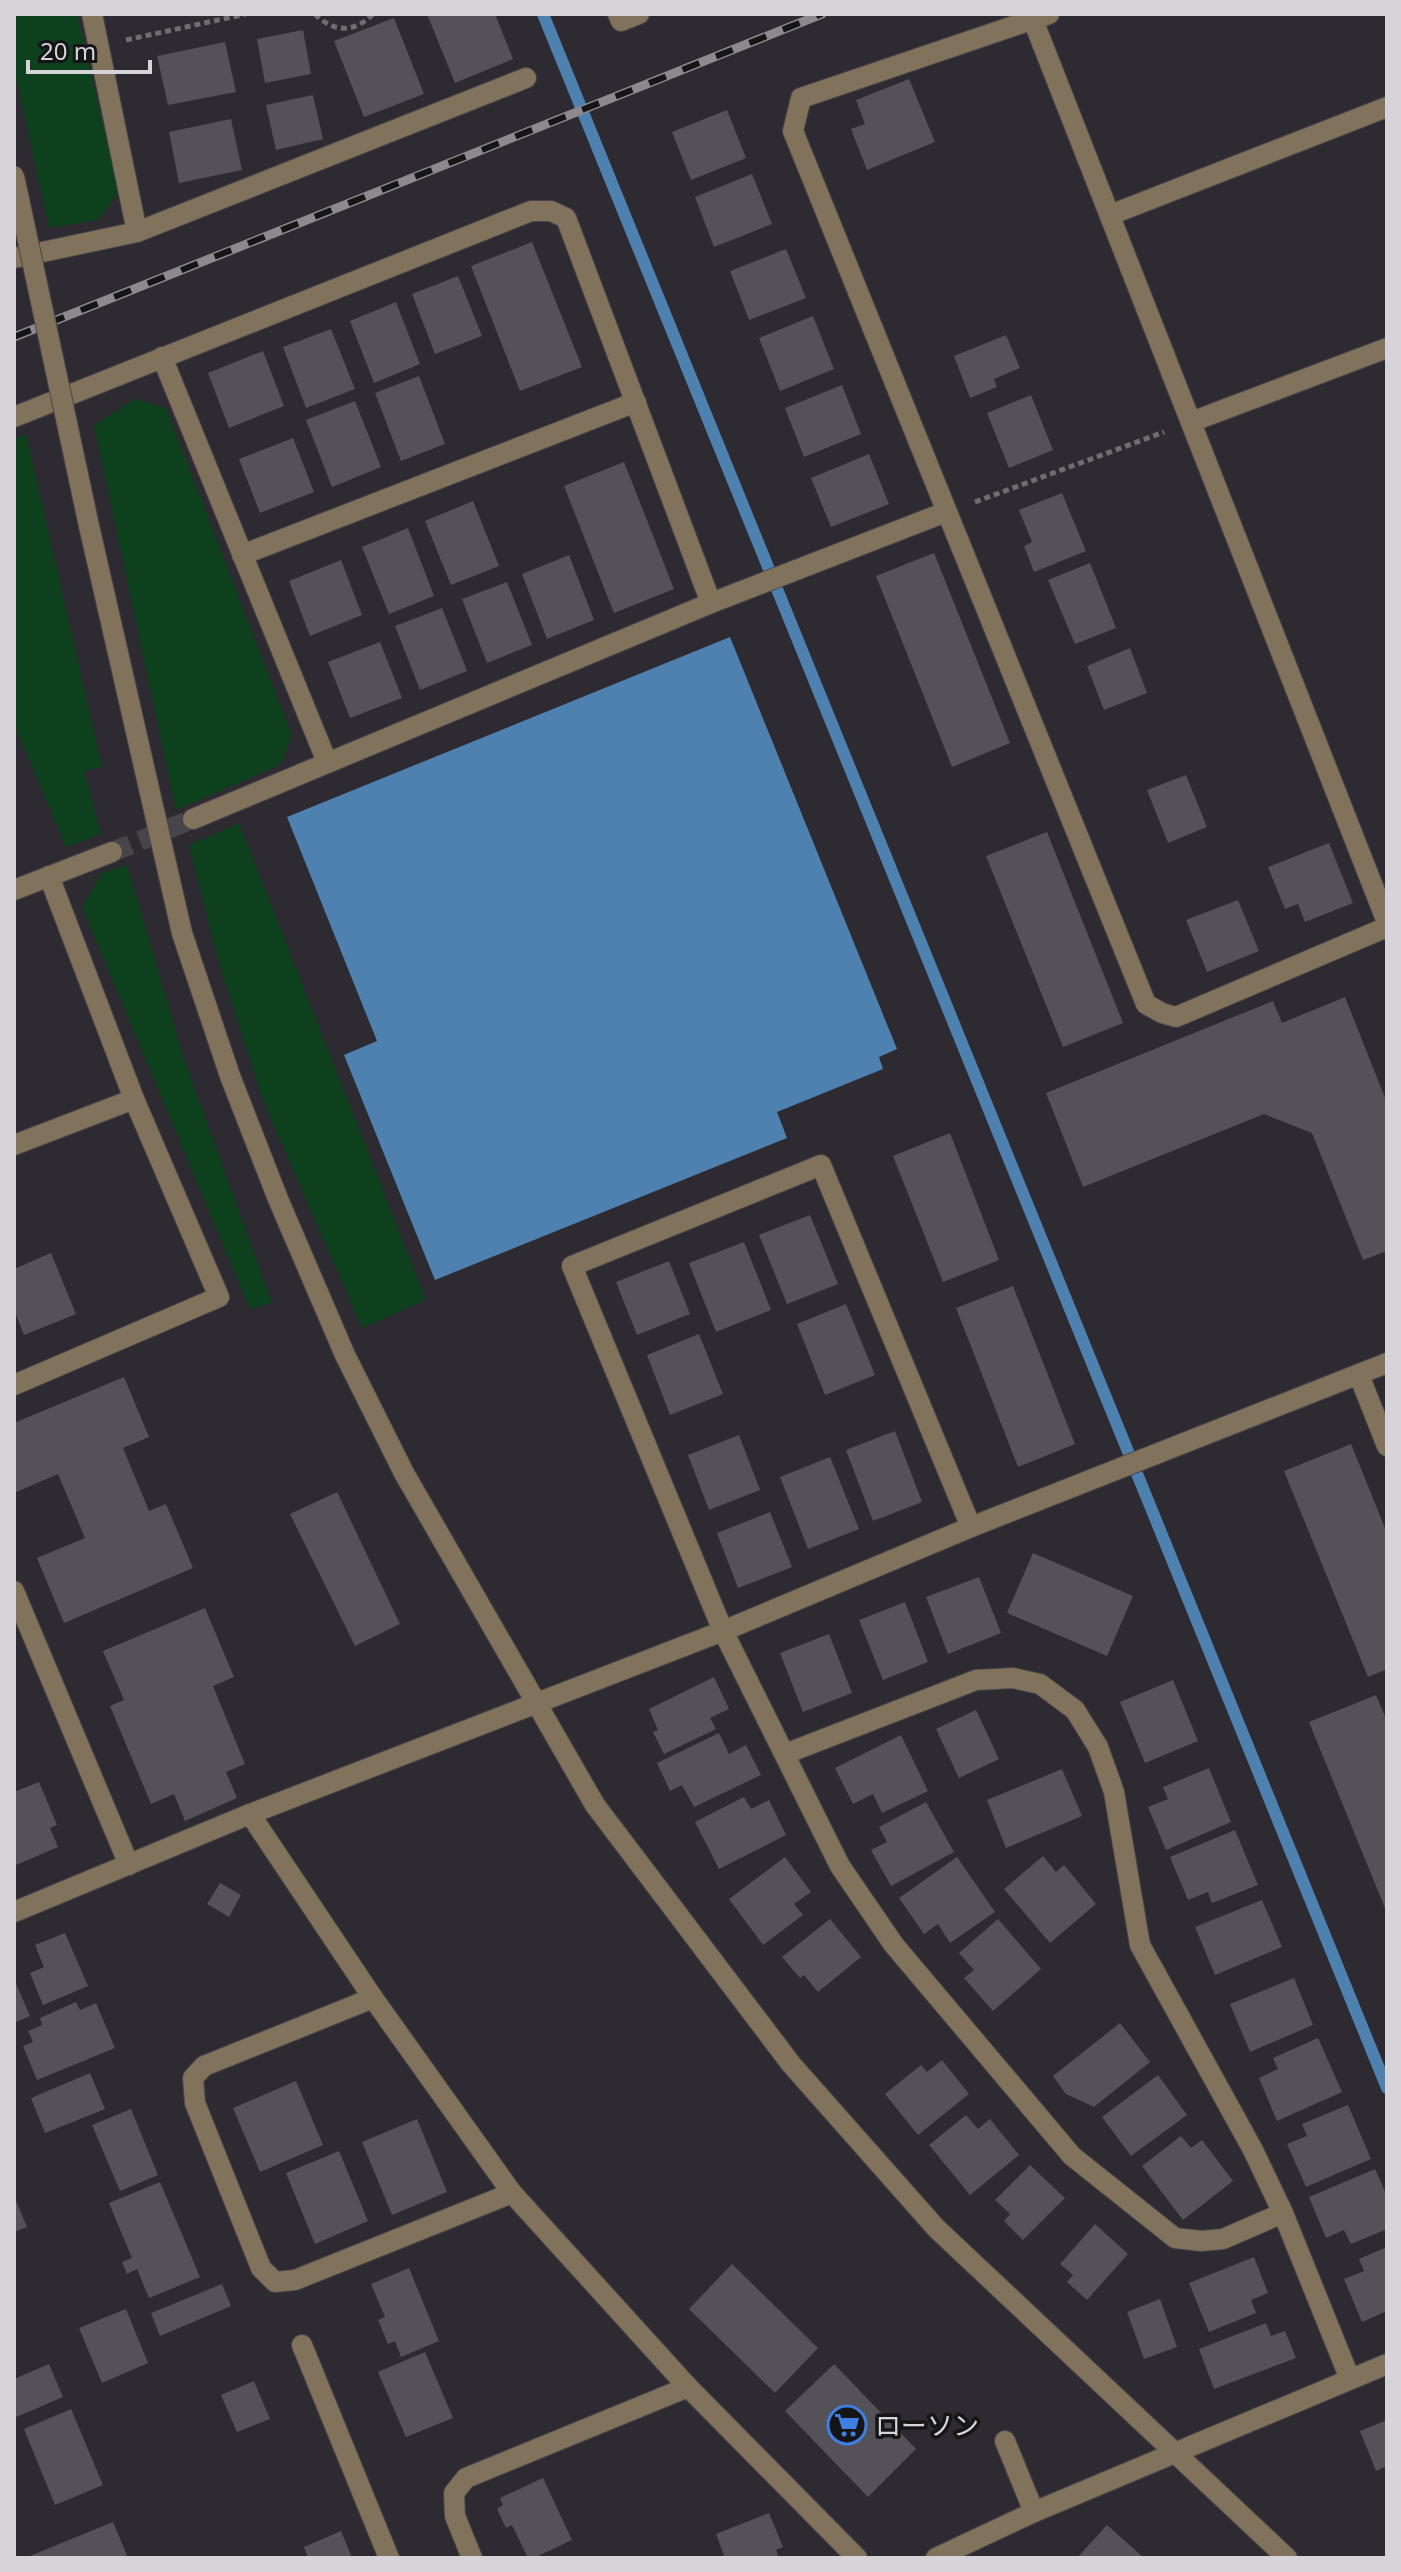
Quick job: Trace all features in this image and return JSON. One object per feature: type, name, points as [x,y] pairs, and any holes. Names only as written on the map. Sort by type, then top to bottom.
[{"type":"street","points":[[92,14],[137,232]]},
{"type":"street","points":[[618,14],[621,21],[639,14]]},
{"type":"street","points":[[1041,17],[1110,215],[1387,924],[1176,1017],[1146,1004],[793,131],[801,98],[1041,17]]},
{"type":"street","points":[[14,258],[137,232],[526,78]]},
{"type":"street","points":[[1110,215],[1387,107]]},
{"type":"street","points":[[14,176],[89,526],[182,933],[230,1076],[278,1199],[352,1368],[404,1473],[595,1805],[791,2064],[936,2228],[1287,2558]]},
{"type":"street","points":[[14,417],[531,211],[551,211],[566,218],[711,603]]},
{"type":"street","points":[[1191,422],[1387,348]]},
{"type":"street","points":[[162,357],[327,762]]},
{"type":"street","points":[[242,555],[636,402]]},
{"type":"street","points":[[193,819],[711,603],[946,512]]},
{"type":"street","points":[[14,890],[112,852]]},
{"type":"street","points":[[14,1385],[219,1297],[134,1099],[49,876]]},
{"type":"street","points":[[14,1145],[134,1099]]},
{"type":"street","points":[[971,1527],[821,1165],[572,1266],[723,1631],[840,1866],[894,1945],[1072,2156],[1175,2238],[1201,2241],[1223,2239],[1283,2213]]},
{"type":"street","points":[[14,1912],[250,1814],[723,1631],[971,1527],[1387,1363]]},
{"type":"street","points":[[1359,1375],[1387,1446]]},
{"type":"street","points":[[14,1591],[129,1865]]},
{"type":"street","points":[[785,1754],[976,1680],[1013,1678],[1040,1684],[1075,1710],[1098,1747],[1114,1792],[1140,1945],[1253,2150],[1283,2213],[1350,2379]]},
{"type":"street","points":[[250,1814],[373,1998],[512,2193],[688,2387],[857,2558]]},
{"type":"street","points":[[373,1998],[204,2066],[193,2078],[195,2103],[261,2268],[275,2282],[295,2280],[512,2193]]},
{"type":"street","points":[[302,2345],[389,2558]]},
{"type":"street","points":[[936,2558],[1034,2512],[1387,2364]]},
{"type":"street","points":[[472,2558],[455,2516],[454,2493],[466,2478],[688,2387]]},
{"type":"street","points":[[1005,2441],[1034,2512]]},
{"type":"path","points":[[98,46],[246,14]]},
{"type":"path","points":[[315,14],[337,29],[351,29],[363,24],[373,14]]},
{"type":"path","points":[[946,512],[1191,422]]},
{"type":"green space","points":[[14,14],[77,14],[119,192],[98,220],[49,228],[14,68]]},
{"type":"green space","points":[[135,399],[166,408],[292,736],[280,765],[176,810],[94,425]]},
{"type":"green space","points":[[26,434],[102,767],[84,771],[101,834],[66,847],[14,724],[14,439]]},
{"type":"green space","points":[[239,823],[426,1300],[362,1328],[264,1103],[218,960],[189,845]]},
{"type":"green space","points":[[127,865],[184,1059],[272,1303],[250,1309],[82,907],[102,873]]},
{"type":"water","points":[[730,637],[897,1049],[879,1057],[883,1069],[777,1112],[787,1138],[435,1280],[344,1055],[377,1041],[287,817]]},
{"type":"building","points":[[427,14],[495,14],[513,59],[455,83]]},
{"type":"building","points":[[394,18],[424,94],[364,117],[334,41]]},
{"type":"building","points":[[303,30],[311,74],[265,83],[257,39]]},
{"type":"building","points":[[225,42],[236,92],[168,105],[157,56]]},
{"type":"building","points":[[909,79],[935,142],[867,170],[851,129],[865,124],[856,100]]},
{"type":"building","points":[[313,95],[323,139],[276,150],[266,105]]},
{"type":"building","points":[[727,110],[746,158],[691,180],[672,132]]},
{"type":"building","points":[[231,119],[242,170],[179,183],[169,132]]},
{"type":"building","points":[[752,174],[772,224],[714,247],[695,197]]},
{"type":"building","points":[[532,242],[582,367],[520,391],[471,266]]},
{"type":"building","points":[[786,249],[806,298],[749,320],[730,271]]},
{"type":"building","points":[[458,276],[482,336],[435,354],[412,294]]},
{"type":"building","points":[[396,302],[420,364],[374,383],[350,321]]},
{"type":"building","points":[[813,316],[834,369],[780,391],[759,338]]},
{"type":"building","points":[[331,329],[355,389],[306,408],[283,347]]},
{"type":"building","points":[[1006,335],[1020,368],[994,379],[997,387],[970,398],[954,356]]},
{"type":"building","points":[[263,351],[284,406],[229,428],[208,373]]},
{"type":"building","points":[[419,376],[445,444],[401,461],[375,393]]},
{"type":"building","points":[[842,385],[861,434],[804,457],[785,408]]},
{"type":"building","points":[[1031,395],[1053,450],[1009,468],[987,413]]},
{"type":"building","points":[[355,401],[381,467],[332,487],[306,420]]},
{"type":"building","points":[[293,438],[314,492],[260,513],[239,459]]},
{"type":"building","points":[[869,454],[889,504],[831,527],[811,478]]},
{"type":"building","points":[[624,462],[674,589],[614,613],[564,486]]},
{"type":"building","points":[[1062,493],[1086,551],[1034,572],[1024,546],[1032,542],[1019,510]]},
{"type":"building","points":[[473,501],[499,566],[451,585],[425,521]]},
{"type":"building","points":[[408,528],[434,596],[389,614],[362,547]]},
{"type":"building","points":[[934,553],[1010,743],[952,767],[876,576]]},
{"type":"building","points":[[569,555],[594,620],[547,639],[522,574]]},
{"type":"building","points":[[341,560],[362,615],[310,636],[289,581]]},
{"type":"building","points":[[1090,563],[1116,628],[1075,644],[1048,580]]},
{"type":"building","points":[[507,582],[532,645],[487,663],[462,599]]},
{"type":"building","points":[[442,608],[467,671],[420,690],[395,626]]},
{"type":"building","points":[[380,642],[402,698],[350,718],[328,662]]},
{"type":"building","points":[[1130,648],[1147,693],[1104,710],[1087,666]]},
{"type":"building","points":[[1186,775],[1207,827],[1168,843],[1147,790]]},
{"type":"building","points":[[1047,832],[1123,1023],[1063,1047],[986,856]]},
{"type":"building","points":[[1329,843],[1353,903],[1305,922],[1298,904],[1285,909],[1268,867]]},
{"type":"building","points":[[1238,900],[1259,951],[1207,972],[1186,920]]},
{"type":"building","points":[[1345,997],[1387,1103],[1387,1251],[1363,1260],[1312,1133],[1264,1114],[1083,1187],[1046,1093],[1273,1001],[1282,1023]]},
{"type":"building","points":[[950,1133],[999,1260],[943,1282],[893,1156]]},
{"type":"building","points":[[810,1215],[838,1284],[787,1304],[759,1235]]},
{"type":"building","points":[[744,1242],[771,1310],[716,1332],[689,1263]]},
{"type":"building","points":[[51,1253],[76,1314],[24,1335],[14,1310],[14,1269]]},
{"type":"building","points":[[669,1261],[690,1314],[637,1335],[616,1282]]},
{"type":"building","points":[[1013,1286],[1075,1444],[1018,1467],[956,1308]]},
{"type":"building","points":[[846,1304],[875,1375],[825,1395],[797,1324]]},
{"type":"building","points":[[699,1334],[723,1394],[670,1415],[647,1355]]},
{"type":"building","points":[[124,1377],[149,1437],[123,1448],[149,1511],[166,1504],[193,1568],[64,1623],[37,1558],[85,1538],[58,1474],[14,1493],[14,1423]]},
{"type":"building","points":[[895,1431],[922,1502],[873,1521],[846,1450]]},
{"type":"building","points":[[739,1435],[760,1490],[709,1510],[688,1455]]},
{"type":"building","points":[[1351,1444],[1387,1533],[1387,1669],[1368,1677],[1284,1471]]},
{"type":"building","points":[[830,1457],[859,1529],[808,1549],[780,1477]]},
{"type":"building","points":[[337,1492],[400,1624],[355,1646],[290,1514]]},
{"type":"building","points":[[770,1512],[792,1567],[738,1588],[717,1533]]},
{"type":"building","points":[[1033,1553],[1133,1596],[1107,1656],[1007,1613]]},
{"type":"building","points":[[979,1577],[1001,1633],[948,1654],[926,1597]]},
{"type":"building","points":[[905,1602],[928,1662],[883,1680],[859,1620]]},
{"type":"building","points":[[205,1608],[234,1677],[213,1686],[245,1764],[226,1772],[237,1798],[185,1821],[174,1794],[151,1804],[110,1706],[124,1700],[103,1651]]},
{"type":"building","points":[[829,1634],[852,1693],[803,1712],[780,1653]]},
{"type":"building","points":[[714,1677],[729,1709],[710,1718],[716,1729],[664,1754],[653,1732],[658,1730],[649,1709]]},
{"type":"building","points":[[1173,1680],[1198,1741],[1145,1763],[1120,1702]]},
{"type":"building","points":[[1376,1695],[1387,1721],[1387,1913],[1309,1722]]},
{"type":"building","points":[[976,1710],[999,1759],[959,1778],[936,1729]]},
{"type":"building","points":[[719,1733],[729,1754],[746,1745],[761,1775],[694,1807],[682,1785],[670,1791],[657,1763]]},
{"type":"building","points":[[901,1735],[928,1791],[882,1813],[873,1794],[853,1804],[835,1768]]},
{"type":"building","points":[[1209,1768],[1231,1822],[1166,1850],[1148,1807],[1168,1799],[1163,1787]]},
{"type":"building","points":[[1062,1769],[1082,1816],[1006,1848],[987,1800]]},
{"type":"building","points":[[39,1782],[57,1825],[50,1828],[58,1847],[16,1865],[14,1792]]},
{"type":"building","points":[[744,1797],[751,1809],[769,1800],[786,1835],[719,1869],[695,1822]]},
{"type":"building","points":[[926,1802],[954,1852],[891,1886],[871,1850],[887,1842],[879,1827]]},
{"type":"building","points":[[1235,1830],[1258,1885],[1212,1903],[1208,1892],[1188,1900],[1170,1857]]},
{"type":"building","points":[[1043,1856],[1056,1872],[1064,1865],[1096,1904],[1050,1943],[1004,1889]]},
{"type":"building","points":[[785,1857],[811,1892],[794,1904],[803,1915],[763,1945],[729,1899]]},
{"type":"building","points":[[957,1857],[995,1912],[950,1943],[938,1924],[924,1934],[899,1898]]},
{"type":"building","points":[[220,1883],[241,1895],[229,1917],[207,1904]]},
{"type":"building","points":[[1262,1900],[1282,1947],[1215,1975],[1195,1927]]},
{"type":"building","points":[[830,1919],[861,1957],[818,1992],[804,1975],[800,1978],[782,1957]]},
{"type":"building","points":[[998,1919],[1041,1969],[993,2011],[964,1978],[974,1970],[959,1953]]},
{"type":"building","points":[[65,1933],[88,1986],[43,2005],[30,1973],[44,1967],[35,1945]]},
{"type":"building","points":[[1294,1978],[1313,2025],[1250,2052],[1230,2004]]},
{"type":"building","points":[[14,1979],[30,2016],[14,2023]]},
{"type":"building","points":[[76,2002],[80,2010],[96,2003],[115,2048],[37,2080],[23,2046],[33,2042],[28,2031],[42,2025],[40,2018]]},
{"type":"building","points":[[1120,2023],[1150,2062],[1094,2107],[1066,2094],[1053,2076]]},
{"type":"building","points":[[1318,2038],[1342,2092],[1277,2121],[1259,2078],[1278,2069],[1273,2058]]},
{"type":"building","points":[[942,2060],[969,2094],[918,2135],[885,2094],[921,2065],[927,2072]]},
{"type":"building","points":[[90,2073],[105,2109],[45,2133],[31,2098]]},
{"type":"building","points":[[1158,2075],[1187,2115],[1131,2156],[1102,2117]]},
{"type":"building","points":[[296,2081],[323,2145],[260,2172],[233,2108]]},
{"type":"building","points":[[1348,2105],[1371,2159],[1306,2187],[1287,2144],[1307,2136],[1302,2124]]},
{"type":"building","points":[[131,2109],[158,2175],[120,2191],[92,2125]]},
{"type":"building","points":[[966,2115],[978,2129],[990,2119],[1019,2155],[970,2195],[929,2145]]},
{"type":"building","points":[[417,2119],[447,2192],[392,2215],[362,2142]]},
{"type":"building","points":[[1181,2136],[1191,2148],[1202,2140],[1233,2181],[1183,2220],[1142,2166]]},
{"type":"building","points":[[339,2151],[368,2221],[315,2244],[286,2173]]},
{"type":"building","points":[[1030,2165],[1065,2198],[1023,2240],[1004,2221],[1010,2214],[995,2200]]},
{"type":"building","points":[[1375,2169],[1387,2196],[1387,2229],[1351,2244],[1344,2230],[1326,2238],[1309,2197]]},
{"type":"building","points":[[160,2182],[200,2277],[149,2298],[137,2269],[127,2274],[122,2262],[132,2258],[109,2203]]},
{"type":"building","points":[[14,2196],[27,2227],[14,2232]]},
{"type":"building","points":[[1095,2224],[1128,2254],[1087,2300],[1067,2282],[1073,2275],[1060,2264]]},
{"type":"building","points":[[1387,2247],[1387,2311],[1362,2322],[1344,2279],[1364,2271],[1359,2259]]},
{"type":"building","points":[[1254,2257],[1268,2293],[1251,2300],[1256,2313],[1209,2332],[1189,2283]]},
{"type":"building","points":[[732,2264],[818,2348],[775,2393],[689,2309]]},
{"type":"building","points":[[409,2268],[439,2341],[401,2357],[395,2341],[388,2344],[378,2320],[385,2317],[371,2284]]},
{"type":"building","points":[[222,2284],[231,2306],[160,2336],[151,2313]]},
{"type":"building","points":[[1160,2299],[1177,2347],[1144,2359],[1127,2312]]},
{"type":"building","points":[[126,2309],[148,2363],[102,2383],[79,2328]]},
{"type":"building","points":[[1266,2323],[1271,2336],[1285,2331],[1296,2358],[1214,2389],[1199,2349]]},
{"type":"building","points":[[425,2352],[453,2418],[406,2437],[378,2372]]},
{"type":"building","points":[[49,2364],[63,2397],[14,2418],[14,2379]]},
{"type":"building","points":[[834,2364],[916,2449],[868,2497],[785,2411]]},
{"type":"building","points":[[254,2381],[270,2419],[237,2432],[221,2395]]},
{"type":"building","points":[[71,2409],[103,2485],[55,2505],[24,2429]]},
{"type":"building","points":[[1387,2420],[1387,2466],[1376,2471],[1360,2431]]},
{"type":"building","points":[[543,2478],[572,2540],[528,2558],[512,2525],[506,2528],[497,2509],[503,2505],[500,2498]]},
{"type":"building","points":[[769,2513],[783,2547],[776,2550],[779,2558],[725,2558],[716,2534]]},
{"type":"building","points":[[113,2522],[128,2558],[25,2558]]},
{"type":"building","points":[[1107,2525],[1144,2558],[1077,2558]]},
{"type":"building","points":[[341,2531],[352,2558],[308,2558],[304,2547]]},
{"type":"waterway","points":[[543,14],[1387,2088]]},
{"type":"tunnel","points":[[112,852],[193,819]]},
{"type":"railway","points":[[14,337],[822,14]]},
{"type":"place","name":"ローソン","points":[[847,2425]]}]
